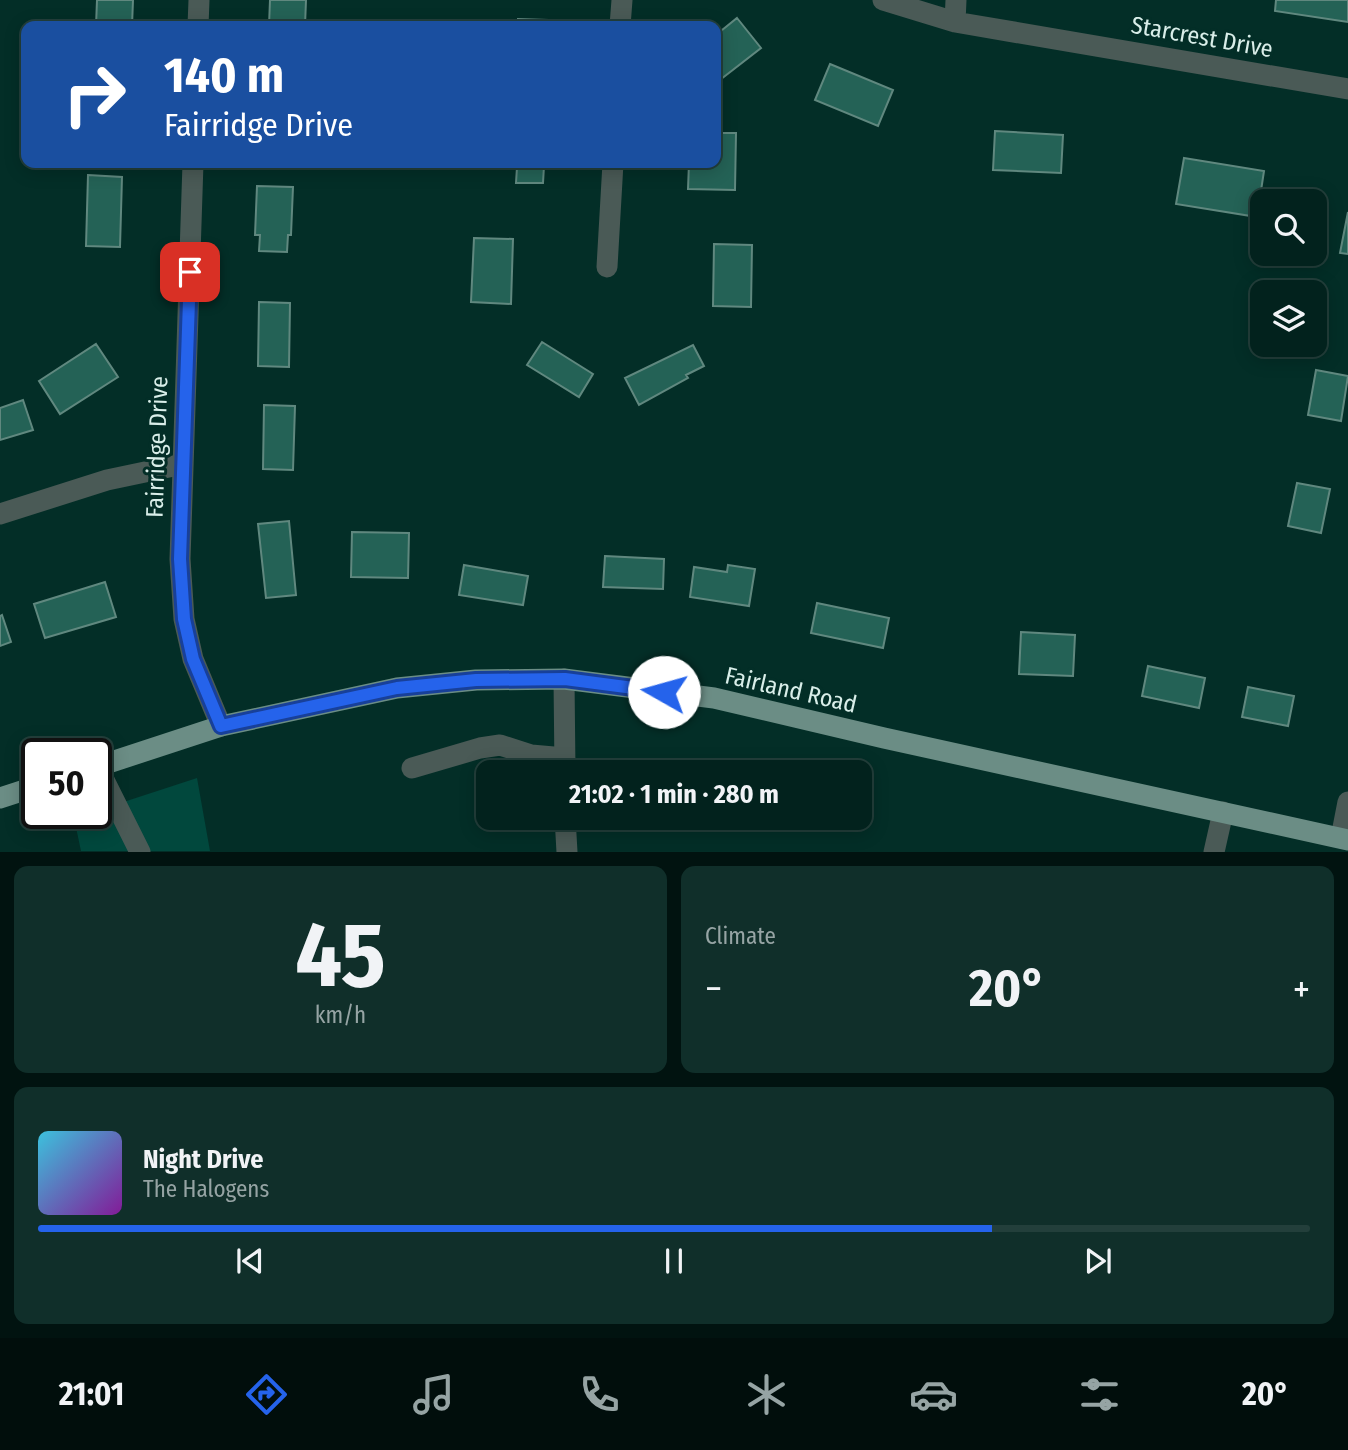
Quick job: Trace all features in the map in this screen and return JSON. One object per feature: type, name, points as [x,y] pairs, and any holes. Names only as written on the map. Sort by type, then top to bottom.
[{"type":"main road","name":"Fairland Road","points":[[112,761],[221,726],[397,688],[476,680],[565,679],[714,698],[1345,839]]},
{"type":"main road","points":[[0,798],[21,791]]},
{"type":"street","points":[[198,21],[199,0]]},
{"type":"street","points":[[620,21],[622,0]]},
{"type":"street","name":"Starcrest Drive","points":[[883,0],[955,22],[1348,89]]},
{"type":"street","points":[[955,22],[956,0]]},
{"type":"street","name":"Fairridge Drive","points":[[193,168],[180,559],[184,619],[193,659],[221,726]]},
{"type":"street","points":[[607,267],[613,168]]},
{"type":"street","points":[[0,514],[107,480],[183,464]]},
{"type":"street","points":[[565,679],[565,760]]},
{"type":"street","points":[[412,768],[480,748],[500,745],[548,760]]},
{"type":"street","points":[[112,796],[140,852]]},
{"type":"street","points":[[1345,839],[1348,802]]},
{"type":"street","points":[[1214,852],[1223,812]]},
{"type":"street","points":[[566,830],[567,852]]},
{"type":"green space","points":[[197,778],[210,851],[81,851],[76,829],[112,829],[112,806]]},
{"type":"building","points":[[97,0],[133,0],[132,21],[96,21]]},
{"type":"building","points":[[270,0],[306,0],[305,21],[269,21]]},
{"type":"building","points":[[1276,0],[1348,0],[1348,22],[1275,11]]},
{"type":"building","points":[[737,18],[761,48],[721,79],[721,31]]},
{"type":"building","points":[[518,19],[548,20],[548,21]]},
{"type":"building","points":[[830,64],[893,90],[878,126],[815,100]]},
{"type":"building","points":[[995,131],[1063,135],[1061,173],[993,170]]},
{"type":"building","points":[[721,133],[736,133],[735,190],[688,189],[689,168],[721,168]]},
{"type":"building","points":[[1184,158],[1264,171],[1261,189],[1250,189],[1250,216],[1176,204]]},
{"type":"building","points":[[517,168],[544,168],[543,183],[516,183]]},
{"type":"building","points":[[88,175],[122,177],[120,247],[86,246]]},
{"type":"building","points":[[257,186],[293,187],[291,235],[288,235],[287,252],[259,251],[260,235],[255,235]]},
{"type":"building","points":[[1348,212],[1348,254],[1340,253]]},
{"type":"building","points":[[474,238],[513,239],[511,304],[471,302]]},
{"type":"building","points":[[714,244],[752,245],[751,307],[713,306]]},
{"type":"building","points":[[259,302],[290,303],[289,367],[258,366]]},
{"type":"building","points":[[542,342],[593,374],[579,397],[527,365]]},
{"type":"building","points":[[96,344],[118,377],[60,414],[39,381]]},
{"type":"building","points":[[693,345],[704,366],[639,405],[625,378]]},
{"type":"building","points":[[1316,370],[1348,376],[1341,421],[1308,415]]},
{"type":"building","points":[[23,400],[33,430],[0,440],[0,408]]},
{"type":"building","points":[[264,405],[295,406],[293,470],[263,469]]},
{"type":"building","points":[[1297,483],[1330,489],[1321,533],[1288,526]]},
{"type":"building","points":[[289,521],[296,595],[266,598],[258,524]]},
{"type":"building","points":[[352,532],[409,533],[408,578],[351,577]]},
{"type":"building","points":[[605,556],[664,559],[663,589],[603,587]]},
{"type":"building","points":[[464,565],[528,576],[523,605],[459,595]]},
{"type":"building","points":[[728,565],[755,569],[749,606],[690,597],[694,567],[727,572]]},
{"type":"building","points":[[105,582],[116,617],[45,638],[34,604]]},
{"type":"building","points":[[817,603],[889,618],[883,648],[811,633]]},
{"type":"building","points":[[2,615],[11,642],[0,646],[0,616]]},
{"type":"building","points":[[1021,632],[1075,635],[1073,676],[1019,674]]},
{"type":"building","points":[[1148,666],[1205,678],[1199,708],[1142,696]]},
{"type":"building","points":[[1248,687],[1294,696],[1288,726],[1242,717]]},
{"type":"route","points":[[190,272],[180,559],[184,619],[193,659],[221,726],[397,688],[476,680],[565,679],[664,692]]}]
